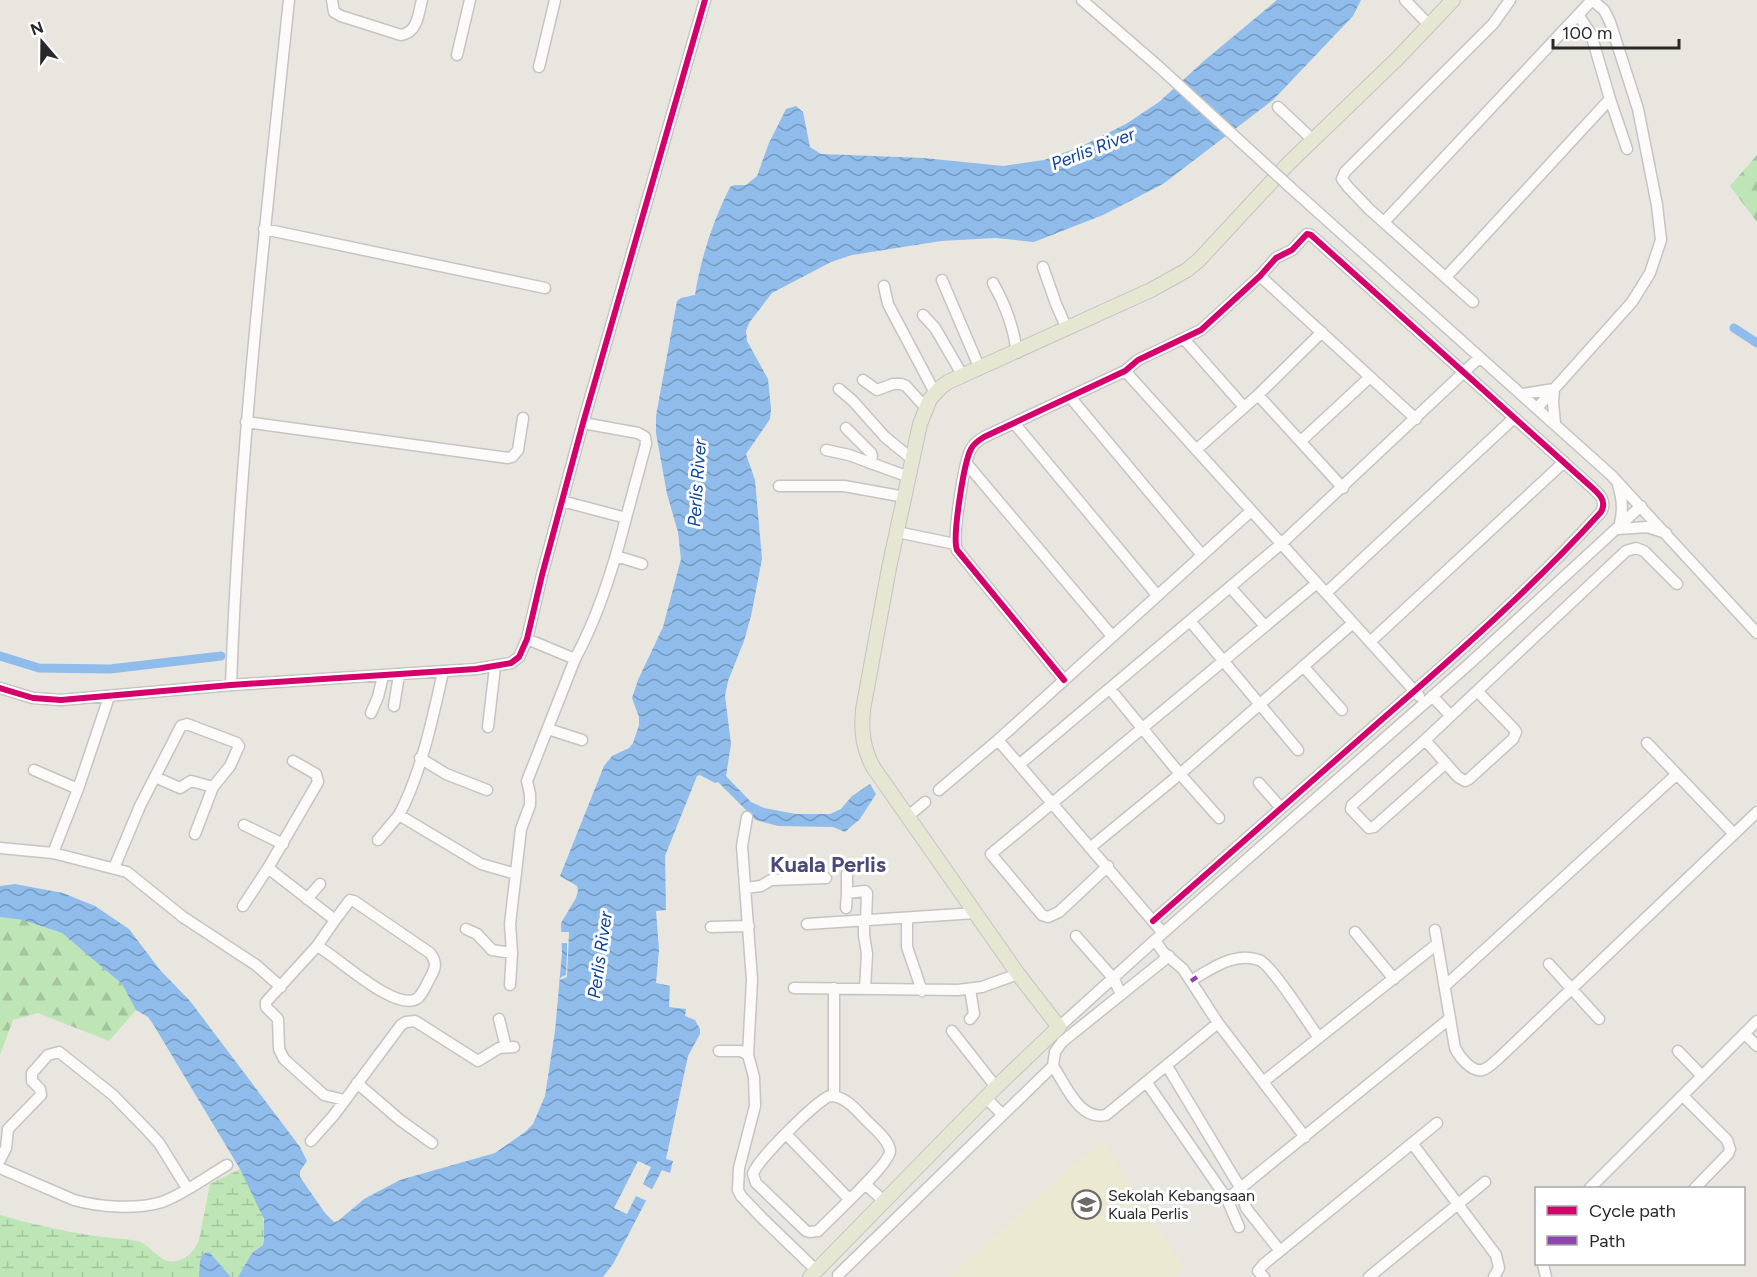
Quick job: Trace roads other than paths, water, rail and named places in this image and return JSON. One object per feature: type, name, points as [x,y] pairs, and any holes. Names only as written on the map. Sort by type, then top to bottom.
[{"type":"main road","points":[[817,1270],[996,1087],[1059,1028],[907,817],[873,767],[865,749],[861,728],[889,568],[920,424],[926,408],[935,393],[948,382],[1017,353],[1151,290],[1187,270],[1199,260],[1265,188],[1430,26],[1453,0]]},
{"type":"street","points":[[231,685],[246,422],[289,0]]},
{"type":"street","points":[[332,0],[334,12],[341,16],[401,35],[408,34],[414,29],[422,0]]},
{"type":"street","points":[[457,56],[470,0]]},
{"type":"street","points":[[539,67],[555,0]]},
{"type":"street","points":[[0,688],[46,700],[109,698],[231,685],[442,672],[495,666],[516,661],[527,639],[583,423],[705,0]]},
{"type":"street","points":[[1082,0],[1158,66],[1479,358],[1538,407],[1617,481],[1757,633]]},
{"type":"street","points":[[1405,0],[1430,26]]},
{"type":"street","points":[[1473,302],[1384,222],[1343,182],[1342,177],[1493,24],[1510,0]]},
{"type":"street","points":[[1384,222],[1592,0],[1604,10],[1638,109],[1657,205],[1660,240],[1650,273],[1632,302],[1538,407]]},
{"type":"street","points":[[1579,16],[1591,34],[1627,149]]},
{"type":"street","points":[[1446,277],[1610,99]]},
{"type":"street","points":[[1278,107],[1313,140]]},
{"type":"street","points":[[264,229],[545,288]]},
{"type":"street","points":[[1064,680],[960,555],[955,544],[969,451],[977,441],[1125,371],[1138,360],[1184,339],[1208,324],[1276,258],[1292,250],[1305,235],[1309,234],[1564,462],[1599,495],[1604,504],[1601,512],[1568,549],[1414,691],[1154,921]]},
{"type":"street","points":[[1043,267],[1067,329]]},
{"type":"street","points":[[1260,276],[1416,419]]},
{"type":"street","points":[[942,280],[980,369]]},
{"type":"street","points":[[993,283],[1008,315],[1016,340],[1017,353]]},
{"type":"street","points":[[884,286],[888,304],[935,393]]},
{"type":"street","points":[[923,315],[935,328],[963,376]]},
{"type":"street","points":[[1196,450],[1258,395],[1322,332]]},
{"type":"street","points":[[1184,339],[1244,407]]},
{"type":"street","points":[[1020,764],[1281,544],[1479,358]]},
{"type":"street","points":[[1125,371],[1414,691],[1450,715]]},
{"type":"street","points":[[1301,441],[1370,377]]},
{"type":"street","points":[[863,380],[877,390],[898,383],[906,386],[926,408]]},
{"type":"street","points":[[839,389],[895,446],[912,459]]},
{"type":"street","points":[[1522,394],[1554,389]]},
{"type":"street","points":[[1554,389],[1555,423]]},
{"type":"street","points":[[1258,395],[1343,488]]},
{"type":"street","points":[[1070,397],[1202,555]]},
{"type":"street","points":[[246,422],[508,458],[518,450],[523,418]]},
{"type":"street","points":[[1326,593],[1514,418]]},
{"type":"street","points":[[510,985],[512,953],[510,924],[522,825],[530,805],[530,794],[526,781],[603,596],[646,444],[645,438],[638,433],[583,423]]},
{"type":"street","points":[[1014,423],[1157,595]]},
{"type":"street","points":[[846,428],[871,453],[870,463]]},
{"type":"street","points":[[826,450],[842,453],[909,477]]},
{"type":"street","points":[[1370,642],[1564,462]]},
{"type":"street","points":[[966,464],[1112,636]]},
{"type":"street","points":[[1617,481],[1623,501],[1619,528]]},
{"type":"street","points":[[779,486],[844,486],[905,497]]},
{"type":"street","points":[[562,501],[626,518]]},
{"type":"street","points":[[747,817],[742,846],[752,980],[748,1055],[754,1077],[755,1106],[739,1168],[738,1183],[741,1196],[817,1270],[839,1276],[1053,1066],[1058,1046],[1117,987],[1311,803],[1581,563],[1641,506]]},
{"type":"street","points":[[939,790],[999,740],[1251,511]]},
{"type":"street","points":[[1619,528],[1647,527],[1666,533]]},
{"type":"street","points":[[897,532],[955,544]]},
{"type":"street","points":[[1446,763],[1374,827],[1368,828],[1350,809],[1626,551],[1636,548],[1644,551],[1677,584]]},
{"type":"street","points":[[1568,549],[1581,563]]},
{"type":"street","points":[[616,556],[642,564]]},
{"type":"street","points":[[1108,866],[1053,916],[1048,917],[1042,915],[991,854],[1317,583]]},
{"type":"street","points":[[1230,587],[1265,626]]},
{"type":"street","points":[[1190,621],[1298,750]]},
{"type":"street","points":[[1091,847],[1180,774],[1353,623]]},
{"type":"street","points":[[527,639],[575,659]]},
{"type":"street","points":[[488,727],[495,666]]},
{"type":"street","points":[[1304,666],[1342,710]]},
{"type":"street","points":[[378,840],[399,815],[410,792],[442,672]]},
{"type":"street","points":[[394,706],[399,675]]},
{"type":"street","points":[[371,713],[383,676]]},
{"type":"street","points":[[1110,689],[1219,818]]},
{"type":"street","points":[[1425,740],[1462,780],[1470,779],[1516,736],[1514,729],[1478,691]]},
{"type":"street","points":[[53,853],[109,698]]},
{"type":"street","points":[[114,868],[181,726],[188,724],[237,743],[239,746],[230,766],[213,787],[195,834]]},
{"type":"street","points":[[548,729],[582,740]]},
{"type":"street","points":[[999,740],[1154,921],[1162,945],[1183,969],[1218,1023],[1305,1137]]},
{"type":"street","points":[[1647,743],[1734,834]]},
{"type":"street","points":[[420,758],[446,774],[487,790]]},
{"type":"street","points":[[243,906],[283,844],[319,780],[314,772],[293,761]]},
{"type":"street","points":[[34,770],[78,789]]},
{"type":"street","points":[[1445,986],[1677,774]]},
{"type":"street","points":[[155,777],[180,788],[191,781],[213,787]]},
{"type":"street","points":[[1259,783],[1281,808]]},
{"type":"street","points":[[1300,791],[1311,803]]},
{"type":"street","points":[[907,817],[925,801]]},
{"type":"street","points":[[1435,930],[1452,1039],[1459,1056],[1467,1064],[1480,1071],[1499,1058],[1757,812]]},
{"type":"street","points":[[399,815],[481,864],[516,874]]},
{"type":"street","points":[[244,825],[283,844]]},
{"type":"street","points":[[0,848],[53,853],[114,868],[132,876],[166,905],[256,965],[281,987]]},
{"type":"street","points":[[268,868],[335,920]]},
{"type":"street","points":[[846,908],[847,874]]},
{"type":"street","points":[[745,888],[761,886],[771,880],[826,878]]},
{"type":"street","points":[[307,899],[320,884]]},
{"type":"street","points":[[847,893],[866,892],[863,932],[867,954],[865,989]]},
{"type":"street","points":[[317,946],[388,995],[411,1000],[420,995],[436,965],[430,952],[354,901],[346,903],[317,946],[265,1003],[278,1019],[279,1049],[284,1059],[324,1095],[344,1100]]},
{"type":"street","points":[[807,924],[976,914]]},
{"type":"street","points":[[907,918],[907,947],[922,991]]},
{"type":"street","points":[[711,927],[748,926]]},
{"type":"street","points":[[466,928],[477,934],[492,950],[512,953]]},
{"type":"street","points":[[1355,932],[1394,979]]},
{"type":"street","points":[[1076,936],[1117,987]]},
{"type":"street","points":[[1263,1082],[1437,944]]},
{"type":"street","points":[[1059,1028],[1117,987],[1162,945]]},
{"type":"street","points":[[1197,977],[1225,961],[1250,958],[1265,963],[1319,1038]]},
{"type":"street","points":[[1549,964],[1599,1019]]},
{"type":"street","points":[[794,988],[922,991],[970,989],[996,983],[1018,974]]},
{"type":"street","points":[[834,988],[834,1096]]},
{"type":"street","points":[[970,989],[974,1014],[970,1019]]},
{"type":"street","points":[[311,1141],[330,1120],[401,1025],[415,1021],[477,1060],[481,1060],[499,1048],[510,1047],[499,1019]]},
{"type":"street","points":[[1227,1199],[1449,1019]]},
{"type":"street","points":[[1591,1187],[1757,1021]]},
{"type":"street","points":[[1053,1066],[1084,1111],[1095,1117],[1112,1112],[1218,1023]]},
{"type":"street","points":[[952,1031],[996,1087]]},
{"type":"street","points":[[1745,1034],[1757,1046]]},
{"type":"street","points":[[719,1050],[741,1051],[748,1055]]},
{"type":"street","points":[[0,1160],[6,1148],[8,1129],[41,1095],[40,1089],[32,1081],[32,1073],[48,1055],[55,1052],[62,1053],[113,1095],[148,1131],[159,1143],[187,1188]]},
{"type":"street","points":[[1678,1052],[1702,1076]]},
{"type":"street","points":[[1167,1066],[1240,1189],[1246,1208],[1280,1251]]},
{"type":"street","points":[[357,1083],[400,1120],[432,1143]]},
{"type":"street","points":[[1147,1083],[1227,1199],[1239,1227]]},
{"type":"street","points":[[834,1096],[841,1097],[859,1112],[887,1142],[890,1153],[887,1160],[866,1184],[818,1231],[806,1231],[756,1183],[753,1174],[757,1165],[822,1099],[834,1096]]},
{"type":"street","points":[[1683,1096],[1727,1140],[1730,1149],[1728,1154],[1696,1187]]},
{"type":"street","points":[[986,1098],[1002,1115]]},
{"type":"street","points":[[1264,1277],[1258,1271],[1280,1251],[1437,1123]]},
{"type":"street","points":[[786,1134],[849,1199]]},
{"type":"street","points":[[1412,1143],[1496,1255],[1499,1268],[1494,1277]]},
{"type":"street","points":[[0,1168],[62,1196],[100,1206],[116,1207],[164,1201],[227,1166]]},
{"type":"street","points":[[1369,1277],[1485,1182]]},
{"type":"street","points":[[866,1184],[884,1201]]},
{"type":"street","points":[[762,1218],[776,1203]]},
{"type":"water","name":"Perlis River","points":[[1277,0],[1361,0],[1353,16],[1273,100],[1163,184],[1103,215],[1034,242],[995,238],[941,241],[852,255],[831,262],[772,293],[749,323],[746,331],[747,341],[768,379],[771,409],[770,419],[746,454],[755,480],[762,559],[751,616],[725,696],[731,744],[726,776],[751,802],[764,808],[796,814],[830,814],[841,809],[852,796],[870,784],[876,794],[860,819],[845,832],[833,827],[778,826],[756,820],[718,782],[697,776],[665,856],[666,910],[656,911],[659,950],[656,983],[670,986],[669,1007],[686,1009],[685,1016],[695,1020],[700,1034],[688,1056],[666,1159],[673,1161],[670,1173],[662,1170],[613,1264],[603,1277],[238,1277],[252,1253],[263,1245],[264,1219],[240,1169],[153,1024],[148,1017],[136,1010],[122,984],[62,933],[23,920],[0,917],[0,886],[15,884],[63,893],[95,906],[129,929],[160,970],[190,1001],[300,1147],[307,1161],[300,1171],[300,1177],[334,1222],[364,1199],[400,1180],[495,1153],[533,1124],[545,1096],[555,1031],[562,953],[561,923],[578,891],[577,886],[560,876],[604,766],[612,756],[629,748],[633,743],[639,717],[632,698],[663,627],[681,559],[678,532],[667,494],[656,433],[656,416],[677,301],[695,295],[708,240],[730,187],[746,185],[757,176],[769,143],[786,109],[796,106],[803,112],[810,147],[821,154],[924,158],[1003,166],[1044,160],[1080,147],[1126,124],[1159,102]]},
{"type":"water","points":[[209,1252],[231,1277],[199,1277],[200,1261],[203,1254]]},
{"type":"waterway","points":[[1734,328],[1757,343]]},
{"type":"waterway","points":[[0,656],[39,668],[110,669],[221,656]]},
{"type":"place","name":"Sekolah Kebangsaan Kuala Perlis","points":[[1087,1204]]},
{"type":"district","name":"Kuala Perlis","points":[[828,864]]}]
